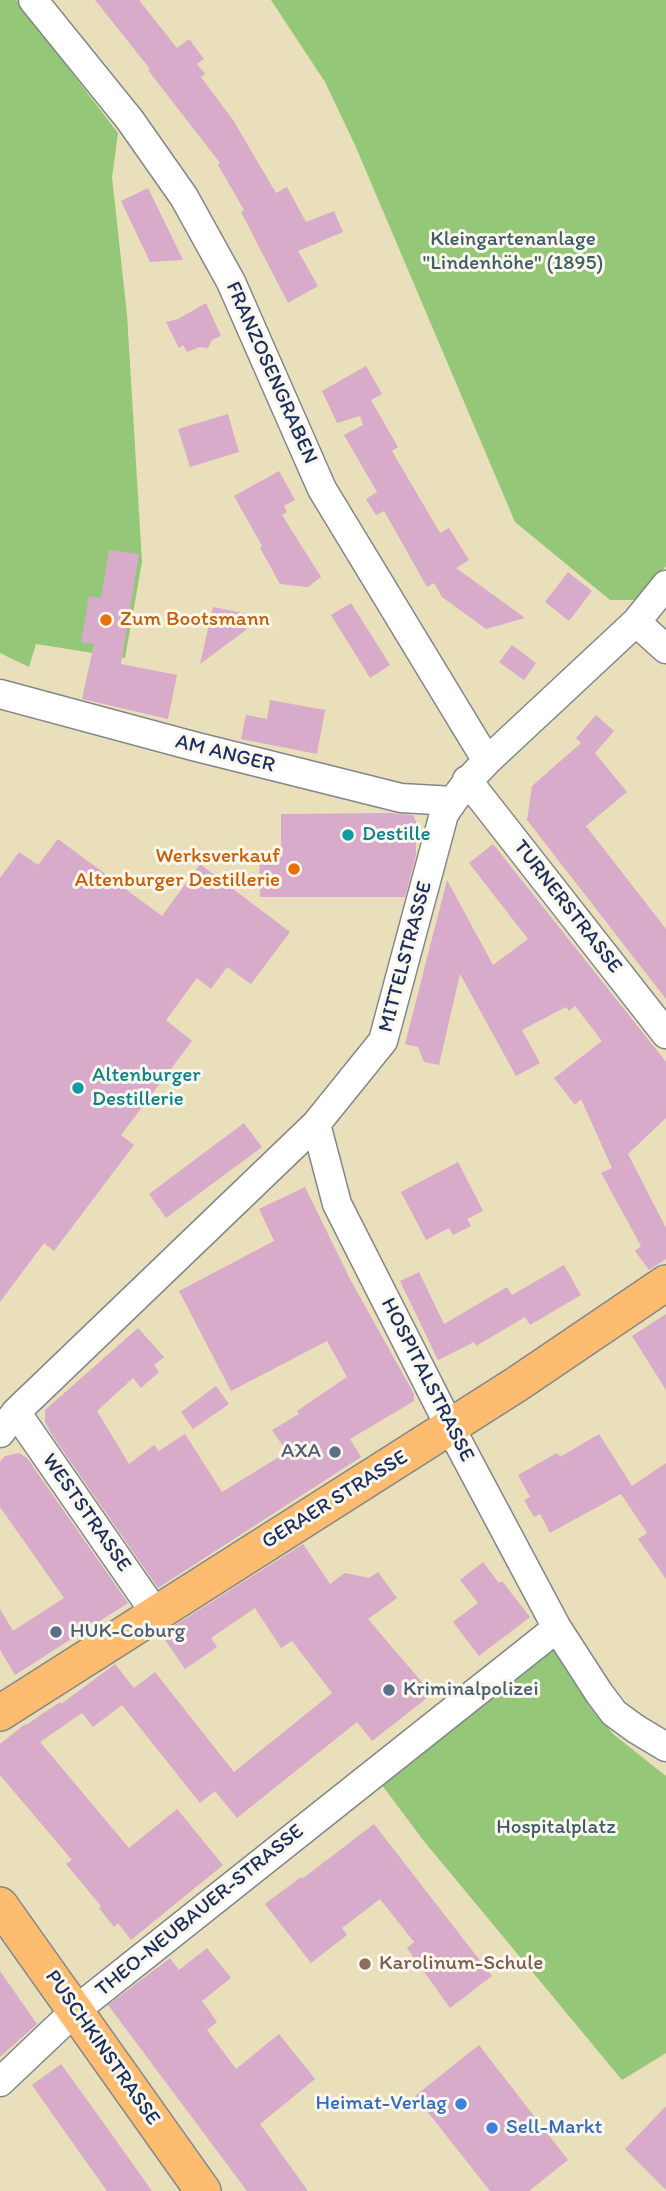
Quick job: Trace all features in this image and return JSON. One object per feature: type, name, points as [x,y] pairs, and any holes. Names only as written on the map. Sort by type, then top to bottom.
[{"type":"main road","name":"GERAER STRASSE","points":[[0,1713],[450,1427],[666,1283]]},
{"type":"main road","name":"PUSCHKINSTRASSE","points":[[0,1905],[203,2191]]},
{"type":"street","name":"FRANZOSENGRABEN","points":[[33,0],[130,120],[184,197],[231,282],[322,489],[469,781]]},
{"type":"street","name":"MITTELSTRASSE","points":[[8,1422],[316,1124],[383,1041],[444,814],[469,781],[636,622],[666,584]]},
{"type":"street","points":[[636,622],[666,649]]},
{"type":"street","name":"AM ANGER","points":[[3,695],[401,798],[469,781]]},
{"type":"street","name":"TURNERSTRASSE","points":[[469,781],[666,1034]]},
{"type":"street","name":"HOSPITALSTRASSE","points":[[316,1124],[337,1204],[450,1427],[557,1628]]},
{"type":"street","name":"WESTSTRASSE","points":[[8,1422],[156,1614]]},
{"type":"street","points":[[557,1628],[614,1713],[666,1747]]},
{"type":"street","name":"THEO-NEUBAUER-STRASSE","points":[[0,2082],[76,2010],[557,1628]]},
{"type":"green space","points":[[0,0],[16,0],[118,133],[112,177],[127,315],[142,562],[125,658],[36,644],[29,667],[0,653]]},
{"type":"green space","name":"Kleingartenanlage \"Lindenhöhe\" (1895)","points":[[271,0],[666,0],[666,566],[639,600],[610,600],[515,522],[355,145],[325,82]]},
{"type":"green space","name":"Hospitalplatz","points":[[554,1648],[583,1696],[613,1734],[666,1776],[666,2053],[622,2080],[423,1840],[379,1781]]},
{"type":"building","points":[[95,0],[139,0],[177,48],[189,39],[204,59],[197,64],[205,74],[201,77],[233,120],[276,193],[287,187],[306,222],[334,211],[343,232],[298,251],[318,286],[288,303],[241,212],[244,210],[218,165],[220,163]]},
{"type":"building","points":[[148,188],[183,260],[150,262],[121,201]]},
{"type":"building","points":[[206,303],[221,336],[212,340],[208,348],[200,347],[187,352],[183,345],[179,348],[166,322],[178,319]]},
{"type":"building","points":[[366,366],[382,394],[371,400],[398,447],[392,451],[440,533],[449,528],[469,560],[456,568],[525,618],[486,629],[442,597],[434,583],[427,587],[384,511],[376,515],[366,499],[377,492],[344,435],[363,425],[360,416],[337,423],[322,391]]},
{"type":"building","points":[[228,414],[239,452],[190,467],[178,429]]},
{"type":"building","points":[[279,471],[295,500],[284,506],[287,512],[282,515],[321,577],[308,587],[280,584],[234,496]]},
{"type":"building","points":[[109,550],[139,554],[121,664],[177,675],[168,719],[82,699],[94,644],[81,642],[89,596],[101,598]]},
{"type":"building","points":[[568,572],[592,591],[569,621],[545,602]]},
{"type":"building","points":[[351,603],[390,665],[370,678],[331,615]]},
{"type":"building","points":[[213,607],[248,614],[246,630],[200,664]]},
{"type":"building","points":[[512,645],[536,663],[524,680],[499,662]]},
{"type":"building","points":[[270,700],[325,710],[317,754],[241,739],[246,715],[267,719]]},
{"type":"building","points":[[596,715],[614,731],[595,753],[627,792],[586,826],[666,929],[666,999],[527,820],[532,786],[581,743],[576,738]]},
{"type":"building","name":"Destille","points":[[281,814],[413,815],[416,821],[416,855],[405,897],[260,897],[259,857],[281,857]]},
{"type":"building","name":"Altenburger Destillerie","points":[[58,839],[162,916],[200,864],[290,932],[251,984],[227,967],[211,989],[197,978],[166,1020],[192,1041],[121,1135],[134,1145],[54,1251],[44,1243],[0,1302],[0,878],[19,852],[38,865]]},
{"type":"building","points":[[493,844],[666,1062],[666,1118],[628,1154],[666,1228],[666,1259],[649,1270],[635,1251],[641,1246],[601,1173],[612,1168],[581,1099],[575,1105],[554,1078],[602,1041],[575,1006],[569,1011],[566,1007],[522,1030],[540,1063],[516,1076],[460,974],[439,1065],[424,1062],[418,1047],[405,1044],[447,880],[493,965],[528,939],[469,863]]},
{"type":"building","points":[[244,1123],[262,1147],[166,1218],[149,1194]]},
{"type":"building","points":[[458,1162],[483,1211],[467,1219],[471,1226],[453,1235],[449,1228],[426,1240],[401,1192]]},
{"type":"building","points":[[305,1187],[350,1279],[414,1394],[414,1401],[350,1439],[361,1457],[158,1588],[52,1435],[45,1422],[45,1410],[138,1328],[164,1357],[154,1365],[159,1372],[141,1388],[133,1378],[97,1411],[129,1464],[154,1445],[159,1451],[185,1434],[222,1492],[287,1452],[272,1430],[299,1414],[297,1411],[347,1377],[327,1341],[231,1391],[179,1291],[274,1241],[259,1209]]},
{"type":"building","points":[[564,1265],[581,1295],[530,1325],[525,1317],[476,1346],[474,1342],[438,1360],[400,1281],[419,1272],[444,1324],[507,1287],[512,1295]]},
{"type":"building","points":[[666,1314],[666,1390],[632,1336]]},
{"type":"building","points":[[216,1386],[229,1404],[193,1429],[181,1412]]},
{"type":"building","points":[[599,1434],[632,1486],[666,1463],[666,1579],[638,1539],[647,1533],[621,1494],[550,1533],[540,1514],[534,1517],[524,1500],[530,1497],[518,1475],[557,1453],[560,1457]]},
{"type":"building","points":[[19,1453],[27,1458],[128,1603],[15,1675],[0,1650],[0,1609],[13,1631],[64,1598],[0,1507],[0,1462],[5,1456]]},
{"type":"building","points":[[303,1544],[330,1584],[345,1573],[369,1578],[378,1572],[397,1598],[368,1619],[432,1694],[372,1741],[357,1722],[237,1818],[215,1791],[200,1803],[122,1705],[93,1727],[82,1713],[40,1742],[129,1848],[177,1809],[223,1865],[131,1940],[118,1923],[114,1927],[99,1908],[101,1906],[66,1864],[72,1860],[0,1775],[0,1744],[25,1724],[60,1702],[61,1704],[115,1664],[134,1688],[155,1672],[234,1772],[332,1693],[292,1641],[281,1648],[255,1608],[211,1638],[217,1647],[185,1669],[161,1634]]},
{"type":"building","points":[[483,1562],[499,1583],[502,1581],[530,1617],[479,1656],[453,1622],[478,1603],[460,1580]]},
{"type":"building","points":[[374,1824],[492,1976],[450,2008],[407,1948],[414,1942],[380,1899],[342,1928],[347,1935],[311,1963],[265,1904]]},
{"type":"building","points":[[207,1948],[231,1978],[202,2001],[217,2022],[207,2030],[236,2069],[279,2034],[315,2079],[260,2124],[308,2191],[247,2191],[108,2005],[170,1958],[179,1970]]},
{"type":"building","points":[[0,1971],[37,2024],[0,2057]]},
{"type":"building","name":"Sell-Markt","points":[[479,2045],[568,2160],[529,2191],[490,2191],[415,2096]]},
{"type":"building","points":[[61,2064],[152,2191],[107,2191],[32,2085]]},
{"type":"building","points":[[666,2106],[666,2190],[625,2149]]},
{"type":"place","name":"Zum Bootsmann","points":[[106,620]]},
{"type":"place","name":"Destille","points":[[348,835]]},
{"type":"place","name":"Werksverkauf Altenburger Destillerie","points":[[294,869]]},
{"type":"place","name":"Altenburger Destillerie","points":[[78,1088]]},
{"type":"place","name":"AXA","points":[[335,1452]]},
{"type":"place","name":"HUK-Coburg","points":[[56,1632]]},
{"type":"place","name":"Kriminalpolizei","points":[[389,1690]]},
{"type":"place","name":"Karolinum-Schule","points":[[365,1964]]},
{"type":"place","name":"Heimat-Verlag","points":[[461,2104]]},
{"type":"place","name":"Sell-Markt","points":[[492,2128]]}]
